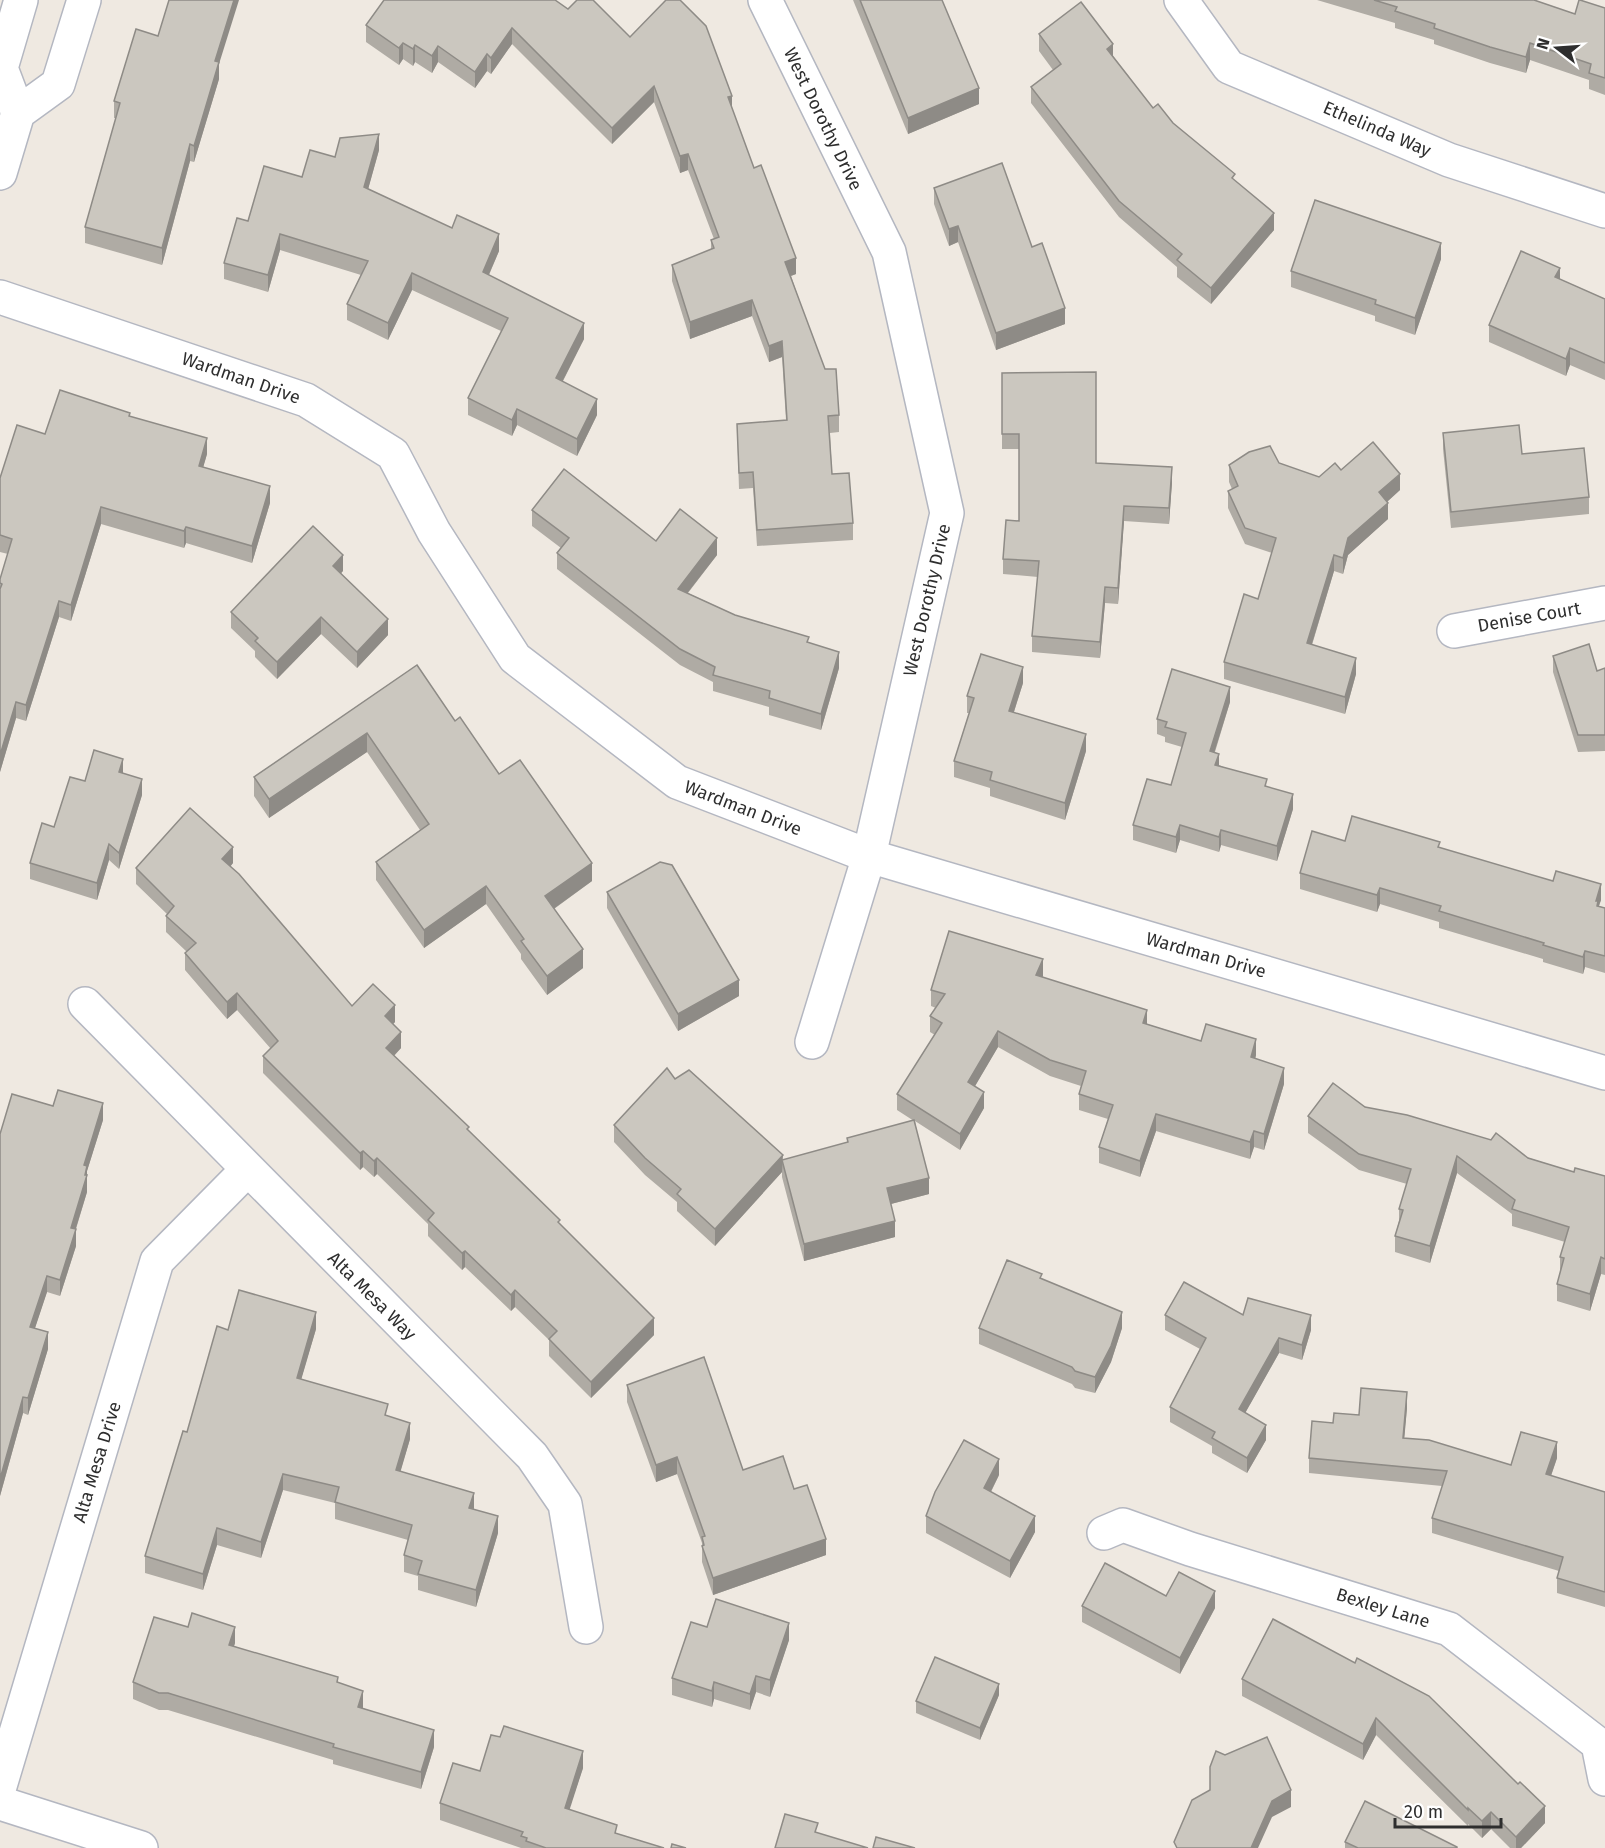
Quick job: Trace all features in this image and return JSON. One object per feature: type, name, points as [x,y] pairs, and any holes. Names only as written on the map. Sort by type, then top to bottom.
[{"type":"street","points":[[18,113],[1,68],[21,0]]},
{"type":"street","points":[[0,173],[18,113],[58,84],[84,0]]},
{"type":"street","name":"West Dorothy Drive","points":[[765,0],[889,252],[947,513],[869,856],[812,1042]]},
{"type":"street","name":"Ethelinda Way","points":[[1181,0],[1229,67],[1449,160],[1605,211]]},
{"type":"street","name":"Wardman Drive","points":[[0,297],[306,400],[393,454],[434,532],[515,658],[677,782],[869,856],[1605,1073]]},
{"type":"street","name":"Denise Court","points":[[1454,631],[1605,603]]},
{"type":"street","name":"Alta Mesa Way","points":[[85,1005],[532,1456],[565,1504],[586,1627]]},
{"type":"street","name":"Alta Mesa Drive","points":[[0,1786],[157,1261],[247,1170]]},
{"type":"street","name":"Bexley Lane","points":[[1104,1533],[1123,1525],[1190,1549],[1449,1629],[1598,1744],[1605,1779]]},
{"type":"street","points":[[0,1803],[141,1848]]},
{"type":"building","points":[[169,0],[234,0],[215,61],[219,62],[194,146],[190,144],[162,248],[85,227],[120,103],[114,101],[136,29],[158,36]]},
{"type":"building","points":[[384,0],[555,0],[568,9],[577,0],[593,0],[630,37],[666,0],[680,0],[706,26],[732,96],[728,97],[754,168],[761,165],[796,258],[785,262],[825,369],[836,369],[839,415],[828,416],[832,474],[849,473],[853,523],[757,530],[753,472],[739,473],[737,424],[787,420],[782,341],[769,346],[752,300],[690,322],[672,265],[714,248],[711,240],[719,237],[688,154],[680,156],[654,86],[612,128],[512,28],[491,58],[487,54],[475,72],[438,46],[432,56],[415,45],[413,49],[403,43],[399,48],[366,25]]},
{"type":"building","points":[[860,0],[942,0],[979,88],[908,118]]},
{"type":"building","points":[[1374,0],[1534,0],[1575,14],[1580,0],[1605,8],[1605,78],[1589,73],[1591,64],[1530,43],[1526,57],[1434,28],[1435,24],[1395,11],[1397,7]]},
{"type":"building","points":[[1081,2],[1113,44],[1107,49],[1153,108],[1158,104],[1173,123],[1235,174],[1232,178],[1274,213],[1211,288],[1177,260],[1182,254],[1119,201],[1031,87],[1061,64],[1039,34]]},
{"type":"building","points":[[379,134],[364,187],[452,228],[457,215],[499,234],[483,272],[584,323],[556,378],[597,399],[577,439],[517,409],[512,420],[468,398],[508,318],[412,273],[388,323],[347,304],[368,261],[280,234],[268,275],[224,263],[237,218],[248,221],[264,166],[302,177],[310,150],[335,157],[340,138]]},
{"type":"building","points":[[1002,163],[1032,247],[1042,243],[1065,308],[996,333],[958,226],[949,229],[934,188]]},
{"type":"building","points":[[1315,200],[1441,243],[1415,318],[1375,304],[1376,300],[1291,271]]},
{"type":"building","points":[[1521,251],[1560,268],[1555,277],[1605,299],[1605,363],[1570,348],[1566,359],[1489,325]]},
{"type":"building","points":[[1096,372],[1096,463],[1172,467],[1169,508],[1124,506],[1118,588],[1105,587],[1100,642],[1032,636],[1039,561],[1003,559],[1006,520],[1019,521],[1019,434],[1002,434],[1002,373]]},
{"type":"building","points":[[60,390],[130,413],[129,416],[207,438],[199,466],[270,486],[252,546],[186,527],[184,531],[101,507],[71,605],[59,601],[26,705],[16,702],[0,755],[0,589],[2,584],[0,579],[12,539],[0,535],[0,478],[17,425],[45,434]]},
{"type":"building","points":[[1519,425],[1522,454],[1584,448],[1589,497],[1451,512],[1443,433]]},
{"type":"building","points":[[1373,442],[1400,474],[1379,492],[1388,503],[1348,538],[1343,558],[1334,555],[1307,643],[1356,658],[1345,697],[1224,662],[1244,594],[1258,599],[1276,538],[1245,528],[1228,491],[1238,486],[1229,465],[1249,452],[1270,446],[1279,463],[1319,477],[1335,463],[1341,470]]},
{"type":"building","points":[[564,469],[656,541],[680,509],[717,538],[678,589],[735,615],[809,637],[807,642],[839,652],[821,714],[769,698],[770,691],[713,675],[715,667],[680,649],[557,553],[569,538],[532,510]]},
{"type":"building","points":[[313,526],[343,555],[333,566],[388,619],[357,652],[321,617],[277,662],[255,641],[258,638],[231,612]]},
{"type":"building","points":[[1589,644],[1597,671],[1605,668],[1605,735],[1578,735],[1553,656]]},
{"type":"building","points":[[981,654],[1023,667],[1009,711],[1086,734],[1065,803],[990,780],[992,772],[954,761],[974,698],[967,696]]},
{"type":"building","points":[[417,665],[455,721],[460,717],[499,774],[520,760],[592,863],[545,896],[583,949],[547,976],[521,941],[524,939],[486,886],[424,930],[376,862],[429,824],[367,733],[269,799],[254,777]]},
{"type":"building","points":[[1172,669],[1230,687],[1210,751],[1219,754],[1215,765],[1267,779],[1265,786],[1293,794],[1277,846],[1221,830],[1219,837],[1180,825],[1176,837],[1133,825],[1147,779],[1171,785],[1186,733],[1165,727],[1167,722],[1157,719]]},
{"type":"building","points":[[94,750],[123,759],[119,772],[142,779],[119,853],[109,844],[97,883],[30,863],[42,823],[54,827],[70,777],[85,781]]},
{"type":"building","points":[[190,808],[233,847],[222,859],[239,874],[352,1006],[373,984],[395,1005],[385,1016],[401,1032],[386,1048],[469,1127],[467,1129],[560,1220],[558,1222],[654,1318],[591,1382],[549,1339],[557,1331],[515,1290],[511,1295],[465,1251],[462,1253],[428,1220],[434,1213],[377,1158],[374,1161],[363,1151],[360,1153],[263,1056],[278,1041],[237,993],[227,1002],[185,953],[196,943],[166,916],[174,906],[136,868]]},
{"type":"building","points":[[1352,816],[1440,842],[1438,847],[1553,881],[1556,871],[1601,884],[1596,901],[1598,901],[1597,906],[1605,908],[1605,956],[1585,951],[1583,957],[1439,911],[1441,906],[1380,888],[1377,895],[1300,873],[1312,831],[1345,841]]},
{"type":"building","points":[[660,862],[672,865],[739,980],[678,1014],[607,892]]},
{"type":"building","points":[[949,931],[1043,959],[1036,975],[1147,1010],[1143,1023],[1201,1041],[1206,1024],[1256,1039],[1251,1057],[1284,1068],[1264,1134],[1254,1131],[1250,1142],[1156,1114],[1140,1161],[1099,1147],[1113,1105],[1079,1094],[1086,1071],[1050,1060],[998,1031],[968,1082],[984,1092],[960,1134],[897,1094],[942,1023],[930,1016],[945,994],[931,990]]},
{"type":"building","points":[[667,1068],[675,1079],[689,1070],[783,1155],[715,1229],[677,1194],[681,1189],[645,1158],[614,1125]]},
{"type":"building","points":[[1333,1083],[1365,1107],[1407,1115],[1491,1140],[1496,1133],[1528,1158],[1574,1172],[1575,1168],[1605,1176],[1605,1259],[1601,1257],[1590,1294],[1557,1284],[1564,1258],[1560,1257],[1569,1227],[1512,1209],[1515,1200],[1457,1156],[1430,1246],[1395,1236],[1403,1210],[1399,1209],[1411,1169],[1359,1154],[1308,1116]]},
{"type":"building","points":[[58,1090],[103,1103],[84,1165],[87,1166],[85,1175],[87,1175],[71,1228],[76,1229],[60,1280],[47,1276],[30,1327],[48,1332],[28,1398],[23,1397],[0,1479],[0,1134],[12,1094],[53,1106]]},
{"type":"building","points":[[914,1120],[929,1178],[887,1188],[895,1221],[804,1244],[782,1160],[848,1142],[847,1138]]},
{"type":"building","points":[[1007,1260],[1042,1274],[1040,1278],[1122,1312],[1111,1346],[1095,1377],[1075,1371],[1072,1367],[979,1328]]},
{"type":"building","points":[[1184,1282],[1243,1315],[1248,1298],[1311,1315],[1302,1345],[1279,1338],[1239,1409],[1266,1425],[1247,1458],[1212,1438],[1215,1432],[1170,1407],[1206,1338],[1165,1315]]},
{"type":"building","points":[[239,1290],[316,1312],[297,1378],[388,1404],[385,1415],[410,1423],[396,1470],[474,1493],[469,1508],[498,1516],[476,1590],[418,1574],[422,1561],[404,1555],[412,1525],[335,1502],[339,1487],[283,1474],[261,1542],[217,1528],[203,1574],[145,1556],[183,1431],[187,1432],[217,1326],[228,1330]]},
{"type":"building","points":[[704,1357],[743,1470],[783,1456],[794,1489],[807,1485],[826,1539],[713,1578],[702,1546],[704,1545],[702,1537],[705,1536],[677,1457],[656,1465],[627,1385]]},
{"type":"building","points":[[1361,1388],[1407,1392],[1403,1438],[1429,1440],[1511,1465],[1521,1432],[1557,1442],[1546,1474],[1605,1492],[1605,1592],[1557,1578],[1563,1557],[1432,1518],[1447,1471],[1309,1458],[1312,1421],[1333,1423],[1334,1413],[1359,1415]]},
{"type":"building","points":[[964,1440],[999,1459],[984,1488],[1035,1516],[1010,1561],[926,1516],[935,1492]]},
{"type":"building","points":[[1105,1563],[1166,1596],[1179,1572],[1215,1591],[1180,1658],[1082,1606]]},
{"type":"building","points":[[716,1599],[789,1623],[770,1680],[756,1676],[750,1694],[714,1682],[712,1691],[672,1678],[691,1622],[707,1627]]},
{"type":"building","points":[[192,1613],[235,1627],[229,1645],[338,1677],[337,1682],[363,1691],[358,1707],[434,1730],[421,1772],[333,1747],[334,1744],[168,1693],[159,1693],[133,1682],[154,1617],[188,1627]]},
{"type":"building","points":[[1273,1619],[1355,1663],[1357,1658],[1429,1696],[1518,1784],[1520,1782],[1545,1806],[1516,1837],[1491,1812],[1482,1821],[1468,1808],[1468,1810],[1376,1718],[1363,1744],[1242,1679]]},
{"type":"building","points":[[935,1657],[999,1684],[980,1728],[916,1701]]},
{"type":"building","points":[[504,1726],[583,1751],[565,1808],[617,1825],[615,1833],[664,1848],[546,1848],[526,1841],[527,1838],[521,1836],[523,1832],[440,1803],[453,1763],[480,1771],[491,1735],[500,1737]]},
{"type":"building","points":[[1267,1737],[1291,1790],[1272,1801],[1251,1848],[1177,1848],[1174,1842],[1192,1800],[1210,1790],[1210,1767],[1216,1751],[1225,1755]]},
{"type":"building","points":[[1365,1801],[1457,1848],[1358,1848],[1345,1842]]},
{"type":"building","points":[[785,1814],[818,1823],[815,1832],[868,1848],[775,1848]]},
{"type":"building","points":[[876,1837],[915,1848],[873,1848]]},
{"type":"building","points":[[672,1844],[686,1848],[671,1848]]}]
